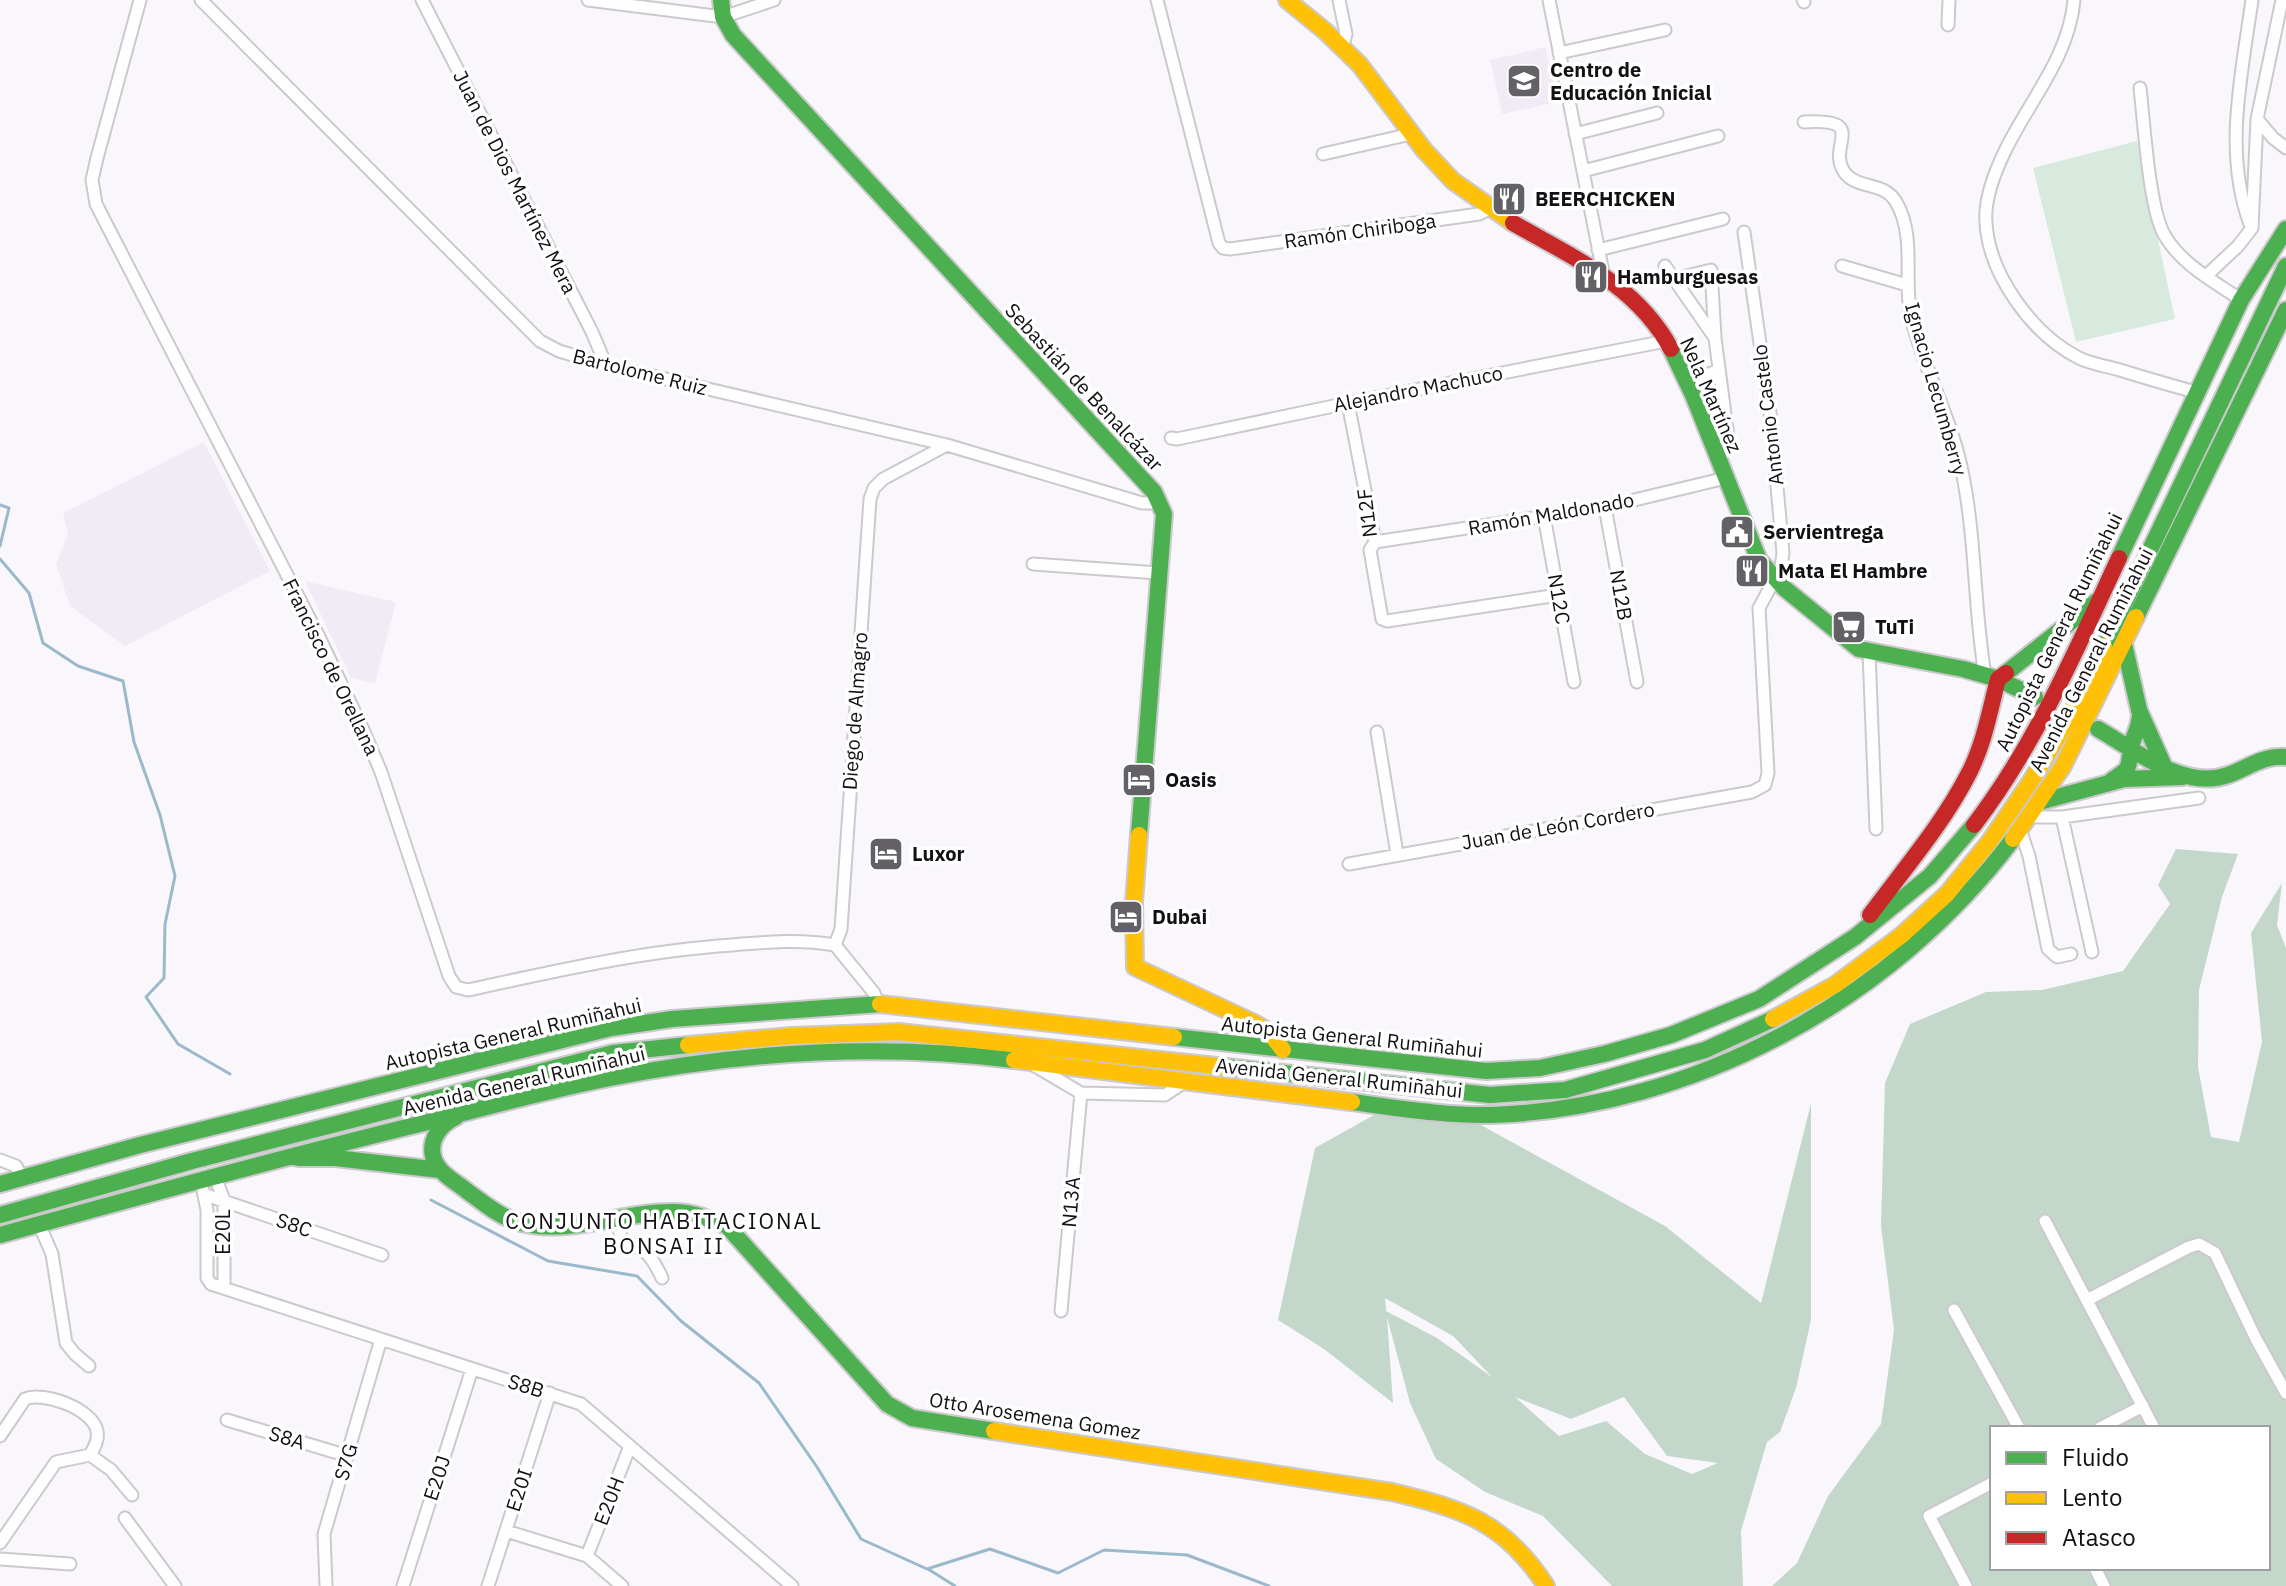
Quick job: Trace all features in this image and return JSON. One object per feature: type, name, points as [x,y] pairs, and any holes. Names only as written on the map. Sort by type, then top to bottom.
[{"type":"main road","name":"Sebastián de Benalcázar","points":[[721,0],[723,17],[733,35],[1161,503],[1164,514],[1134,902],[1135,967],[1256,1024],[1269,1032],[1283,1050]]},
{"type":"main road","name":"Nela Martínez","points":[[1287,0],[1343,46],[1411,134],[1452,179],[1489,209],[1603,272],[1641,307],[1666,341],[1751,543],[1759,560],[1775,578],[1851,645],[1869,652],[1991,677],[2035,697]]},
{"type":"main road","name":"Autopista General Rumiñahui","points":[[0,1184],[140,1145],[611,1028],[688,1017],[878,1004],[1486,1071],[1540,1068],[1604,1054],[1671,1035],[1759,999],[1855,937],[1930,876],[1997,795],[2048,710],[2195,392],[2241,300],[2286,229]]},
{"type":"main road","name":"Autopista General Rumiñahui","points":[[0,1215],[207,1157],[613,1053],[667,1046],[805,1034],[899,1032],[1490,1095],[1565,1090],[1705,1050],[1785,1014],[1835,985],[1872,958],[1947,894],[1990,841],[2068,720],[2286,266]]},
{"type":"main road","name":"Avenida General Rumiñahui","points":[[0,1235],[207,1185],[265,1162],[609,1078],[674,1067],[806,1053],[902,1051],[1028,1061],[1430,1112],[1499,1114],[1558,1109],[1661,1086],[1717,1067],[1835,1005],[1879,973],[1933,928],[1969,892],[2024,823],[2063,766],[2286,310]]},
{"type":"main road","points":[[1855,937],[1947,811],[1970,772],[1982,741],[1991,677],[2101,598]]},
{"type":"main road","points":[[2124,644],[2139,710],[2164,766]]},
{"type":"main road","points":[[2105,784],[2116,779],[2131,763],[2131,745],[2139,731],[2139,710]]},
{"type":"main road","points":[[2098,729],[2183,777]]},
{"type":"main road","points":[[2039,802],[2144,777],[2183,777],[2198,781],[2216,779],[2234,774],[2272,755],[2286,757]]},
{"type":"main road","points":[[440,1170],[433,1157],[433,1143],[439,1130],[449,1120],[462,1115]]},
{"type":"main road","points":[[265,1162],[335,1158],[440,1170]]},
{"type":"main road","name":"Otto Arosemena Gomez","points":[[440,1170],[489,1208],[518,1222],[549,1226],[678,1211],[705,1215],[727,1226],[877,1395],[912,1418],[1392,1492],[1436,1502],[1475,1516],[1511,1541],[1537,1568],[1546,1586]]},
{"type":"street","name":"Francisco de Orellana","points":[[140,0],[92,180],[96,204],[320,639],[364,732],[381,772],[449,976],[456,987],[468,990],[599,961],[694,947],[777,941],[835,945]]},
{"type":"street","name":"Bartolome Ruiz","points":[[201,0],[540,341],[559,351],[606,365],[947,445],[1142,503],[1161,503]]},
{"type":"street","name":"Juan de Dios Martínez Mera","points":[[422,0],[606,365]]},
{"type":"street","points":[[588,0],[723,17],[774,0]]},
{"type":"street","name":"Ramón Chiriboga","points":[[1157,0],[1219,243],[1230,249],[1479,214],[1489,209]]},
{"type":"street","points":[[1339,0],[1346,34],[1343,46]]},
{"type":"street","points":[[1549,0],[1603,272]]},
{"type":"street","points":[[1948,25],[1949,0]]},
{"type":"street","points":[[2074,0],[2073,16],[2056,61],[2003,154],[1989,193],[1985,221],[1989,245],[2020,306],[2041,333],[2081,359],[2195,392]]},
{"type":"street","points":[[2252,0],[2235,129],[2243,208],[2252,228]]},
{"type":"street","points":[[2206,276],[2252,228],[2257,119],[2282,0]]},
{"type":"street","points":[[1559,53],[1665,30]]},
{"type":"street","points":[[2140,88],[2156,209],[2164,235],[2180,255],[2241,300]]},
{"type":"street","points":[[1575,134],[1657,113]]},
{"type":"street","points":[[2257,119],[2286,148]]},
{"type":"street","name":"Ignacio Lecumberry","points":[[1804,122],[1832,121],[1838,125],[1842,133],[1841,160],[1845,173],[1857,182],[1888,192],[1896,202],[1907,236],[1911,320],[1953,434],[1964,478],[1991,677]]},
{"type":"street","points":[[1323,154],[1411,134]]},
{"type":"street","points":[[1583,171],[1718,136]]},
{"type":"street","points":[[1598,250],[1723,219]]},
{"type":"street","name":"Antonio Castelo","points":[[1744,232],[1771,420],[1783,553],[1781,567],[1759,608],[1768,773],[1765,785]]},
{"type":"street","points":[[1665,266],[1715,338]]},
{"type":"street","points":[[1842,266],[1907,285]]},
{"type":"street","points":[[1674,279],[1711,270],[1715,338],[1729,445]]},
{"type":"street","name":"Alejandro Machuco","points":[[1171,438],[1666,341]]},
{"type":"street","points":[[1686,383],[1719,370]]},
{"type":"street","name":"N12F","points":[[1348,403],[1375,542],[1370,550],[1380,615],[1387,621],[1558,595]]},
{"type":"street","name":"Diego de Almagro","points":[[835,945],[841,929],[870,499],[874,488],[883,479],[947,445]]},
{"type":"street","name":"Ramón Maldonado","points":[[1375,542],[1605,507],[1726,478]]},
{"type":"street","name":"N12B","points":[[1605,507],[1637,682]]},
{"type":"street","name":"N12C","points":[[1544,516],[1574,682]]},
{"type":"street","points":[[1033,564],[1158,573]]},
{"type":"street","points":[[1869,652],[1876,829]]},
{"type":"street","points":[[1377,732],[1397,854]]},
{"type":"street","name":"Juan de León Cordero","points":[[1349,864],[1752,792],[1765,785]]},
{"type":"street","points":[[2071,954],[2057,957],[2048,949],[2024,823],[2199,798]]},
{"type":"street","points":[[2062,817],[2092,952]]},
{"type":"street","points":[[835,945],[874,993],[878,1004]]},
{"type":"street","points":[[1028,1061],[1081,1093],[1165,1095],[1186,1081]]},
{"type":"street","name":"N13A","points":[[1061,1311],[1081,1093]]},
{"type":"street","points":[[0,1160],[16,1166],[22,1178]]},
{"type":"street","name":"E20L","points":[[207,1185],[224,1200],[224,1288]]},
{"type":"street","name":"E20L","points":[[207,1185],[207,1278]]},
{"type":"street","name":"S8C","points":[[207,1185],[224,1200],[382,1255]]},
{"type":"street","points":[[616,1218],[622,1240],[642,1248],[655,1262],[662,1278]]},
{"type":"street","points":[[2045,1221],[2153,1426]]},
{"type":"street","points":[[39,1224],[52,1254],[66,1343],[89,1366]]},
{"type":"street","points":[[2087,1300],[2189,1247],[2199,1244],[2208,1247],[2221,1262],[2256,1339],[2286,1393]]},
{"type":"street","name":"S8B","points":[[207,1278],[211,1284],[581,1404],[792,1586]]},
{"type":"street","points":[[1954,1310],[2018,1426]]},
{"type":"street","name":"S7G","points":[[326,1586],[324,1534],[381,1339]]},
{"type":"street","name":"E20J","points":[[403,1586],[472,1369]]},
{"type":"street","name":"E20I","points":[[488,1586],[550,1393]]},
{"type":"street","points":[[0,1436],[25,1399],[41,1397],[82,1410],[92,1420],[97,1429],[97,1441],[90,1455]]},
{"type":"street","points":[[2104,1426],[2143,1406]]},
{"type":"street","name":"S8A","points":[[227,1420],[348,1456]]},
{"type":"street","name":"E20H","points":[[587,1556],[630,1446]]},
{"type":"street","points":[[0,1543],[56,1462],[90,1455],[111,1470],[132,1495]]},
{"type":"street","points":[[1966,1586],[1929,1516],[1990,1484]]},
{"type":"street","points":[[125,1518],[175,1586]]},
{"type":"street","points":[[506,1531],[587,1556],[622,1586]]},
{"type":"street","points":[[0,1559],[70,1564]]},
{"type":"shaded area","name":"Centro de Educación Inicial","points":[[1546,47],[1558,102],[1502,114],[1490,60]]},
{"type":"shaded area","points":[[204,442],[270,571],[125,646],[70,606],[56,564],[68,534],[63,513]]},
{"type":"shaded area","points":[[305,581],[396,602],[375,683],[351,678]]},
{"type":"green space","points":[[2137,141],[2175,319],[2076,342],[2033,168]]},
{"type":"green space","points":[[2176,849],[2238,854],[2222,897],[2199,990],[2198,1067],[2211,1137],[2239,1142],[2262,1042],[2251,933],[2282,883],[2277,925],[2286,948],[2286,1586],[1772,1586],[1797,1563],[1828,1496],[1881,1424],[1894,1330],[1881,1226],[1885,1083],[1910,1024],[1986,992],[2042,990],[2123,971],[2170,904],[2158,885]]},
{"type":"green space","points":[[1811,1103],[1811,1320],[1796,1388],[1780,1432],[1767,1442],[1741,1531],[1743,1586],[1612,1586],[1543,1516],[1485,1492],[1436,1459],[1410,1403],[1387,1317],[1393,1403],[1324,1349],[1278,1320],[1315,1148],[1374,1115],[1479,1124],[1665,1226],[1761,1303]],"holes":[[[1385,1298],[1453,1336],[1492,1377],[1437,1338],[1386,1311]],[[1515,1397],[1571,1419],[1624,1397],[1667,1456],[1718,1463],[1692,1474],[1645,1454],[1606,1421],[1559,1436]]]},
{"type":"waterway","points":[[0,505],[9,508],[0,546]]},
{"type":"waterway","points":[[0,559],[29,593],[43,643],[78,666],[123,681],[134,742],[160,815],[175,876],[165,924],[164,978],[146,997],[178,1044],[230,1074]]},
{"type":"waterway","points":[[431,1200],[548,1261],[637,1276],[681,1321],[759,1383],[817,1467],[861,1539],[927,1569],[990,1549],[1058,1573],[1104,1550],[1187,1555],[1269,1586]]},
{"type":"waterway","points":[[928,1569],[955,1586]]},
{"type":"traffic: fast","points":[[721,0],[723,17],[733,35],[1154,492],[1164,514],[1139,835]]},
{"type":"traffic: fast","points":[[2119,558],[2241,300],[2286,229]]},
{"type":"traffic: fast","points":[[2104,646],[2286,266]]},
{"type":"traffic: fast","points":[[2136,617],[2286,310]]},
{"type":"traffic: fast","points":[[1671,349],[1693,395],[1759,560],[1784,588],[1859,649],[1963,669],[1998,679],[2035,697]]},
{"type":"traffic: fast","points":[[2006,673],[2097,601]]},
{"type":"traffic: fast","points":[[2124,644],[2139,710],[2164,766]]},
{"type":"traffic: fast","points":[[2111,781],[2127,768],[2140,715]]},
{"type":"traffic: fast","points":[[2098,729],[2160,766],[2194,778],[2228,775],[2263,760],[2286,757]]},
{"type":"traffic: fast","points":[[2039,802],[2124,779],[2183,777]]},
{"type":"traffic: fast","points":[[1174,1037],[1486,1071],[1540,1068],[1604,1054],[1671,1035],[1759,999],[1855,937],[1930,876],[1974,825]]},
{"type":"traffic: fast","points":[[1352,1102],[1474,1115],[1567,1108],[1642,1092],[1714,1067],[1783,1035],[1848,995],[1909,949],[1964,897],[2013,839]]},
{"type":"traffic: fast","points":[[0,1184],[140,1145],[611,1028],[672,1019],[880,1004]]},
{"type":"traffic: fast","points":[[1226,1067],[1490,1095],[1565,1090],[1705,1050],[1773,1019]]},
{"type":"traffic: fast","points":[[0,1215],[192,1161],[613,1053],[688,1045]]},
{"type":"traffic: fast","points":[[0,1235],[519,1099],[660,1069],[761,1056],[863,1051],[1014,1060]]},
{"type":"traffic: fast","points":[[456,1117],[441,1128],[435,1138],[432,1150],[435,1162],[447,1176],[501,1215],[514,1221],[553,1227],[681,1212],[727,1226],[887,1404],[912,1418],[994,1431]]},
{"type":"traffic: fast","points":[[298,1158],[335,1158],[440,1170]]},
{"type":"traffic: slow","points":[[1287,0],[1360,65],[1424,150],[1453,181],[1513,223]]},
{"type":"traffic: slow","points":[[2013,839],[2063,766],[2136,617]]},
{"type":"traffic: slow","points":[[1773,1019],[1835,985],[1902,935],[1947,894],[1990,841],[2031,781],[2068,720],[2104,646]]},
{"type":"traffic: slow","points":[[1139,835],[1134,902],[1135,967],[1256,1024],[1269,1032],[1283,1050]]},
{"type":"traffic: slow","points":[[880,1004],[1174,1037]]},
{"type":"traffic: slow","points":[[688,1045],[791,1036],[899,1032],[1226,1067]]},
{"type":"traffic: slow","points":[[1014,1060],[1352,1102]]},
{"type":"traffic: slow","points":[[994,1431],[1417,1498],[1461,1512],[1498,1533],[1531,1564],[1546,1586]]},
{"type":"traffic: jam","points":[[1513,223],[1580,261],[1622,290],[1657,327],[1671,349]]},
{"type":"traffic: jam","points":[[1974,825],[2036,729],[2119,558]]},
{"type":"traffic: jam","points":[[1870,915],[1959,792],[1979,750],[1998,679],[2006,673]]},
{"type":"place","name":"Centro de Educación Inicial","points":[[1524,81]]},
{"type":"place","name":"BEERCHICKEN","points":[[1509,199]]},
{"type":"place","name":"Hamburguesas","points":[[1591,277]]},
{"type":"place","name":"Servientrega","points":[[1737,532]]},
{"type":"place","name":"Mata El Hambre","points":[[1752,571]]},
{"type":"place","name":"TuTi","points":[[1849,627]]},
{"type":"place","name":"Oasis","points":[[1139,780]]},
{"type":"place","name":"Luxor","points":[[886,854]]},
{"type":"place","name":"Dubai","points":[[1126,917]]},
{"type":"district","name":"CONJUNTO HABITACIONAL BONSAI II","points":[[664,1234]]}]
